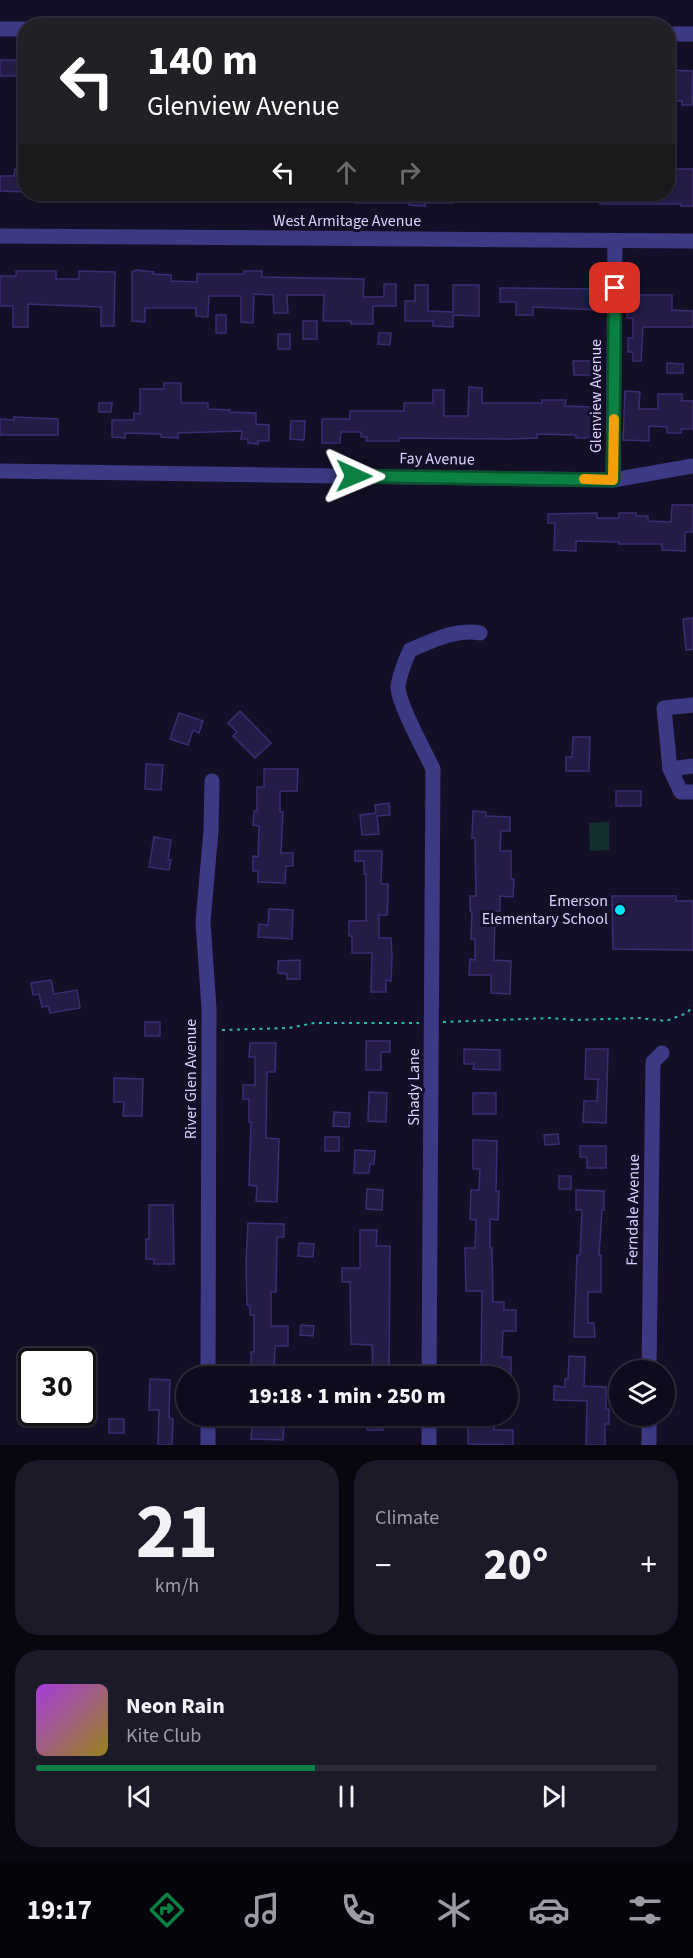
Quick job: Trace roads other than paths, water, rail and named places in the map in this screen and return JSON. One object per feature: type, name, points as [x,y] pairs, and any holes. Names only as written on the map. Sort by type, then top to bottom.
[{"type":"street","points":[[0,29],[18,29]]},
{"type":"street","points":[[675,34],[693,34]]},
{"type":"street","name":"West Armitage Avenue","points":[[0,236],[693,241]]},
{"type":"street","name":"Glenview Avenue","points":[[613,480],[615,241]]},
{"type":"street","name":"Fay Avenue","points":[[0,471],[613,480],[693,466]]},
{"type":"street","name":"Shady Lane","points":[[429,1366],[433,769],[407,716],[398,689],[410,650],[447,636],[468,631],[480,633]]},
{"type":"street","points":[[687,792],[670,769],[664,708],[693,705]]},
{"type":"street","points":[[670,769],[693,766]]},
{"type":"street","name":"River Glen Avenue","points":[[208,1366],[209,1029],[203,922],[211,831],[212,781]]},
{"type":"street","name":"Ferndale Avenue","points":[[649,1360],[653,1062],[662,1053]]},
{"type":"street","points":[[208,1426],[208,1445]]},
{"type":"street","points":[[429,1426],[429,1445]]},
{"type":"street","points":[[649,1426],[649,1445]]},
{"type":"place","name":"Emerson Elementary School","points":[[620,910]]}]
